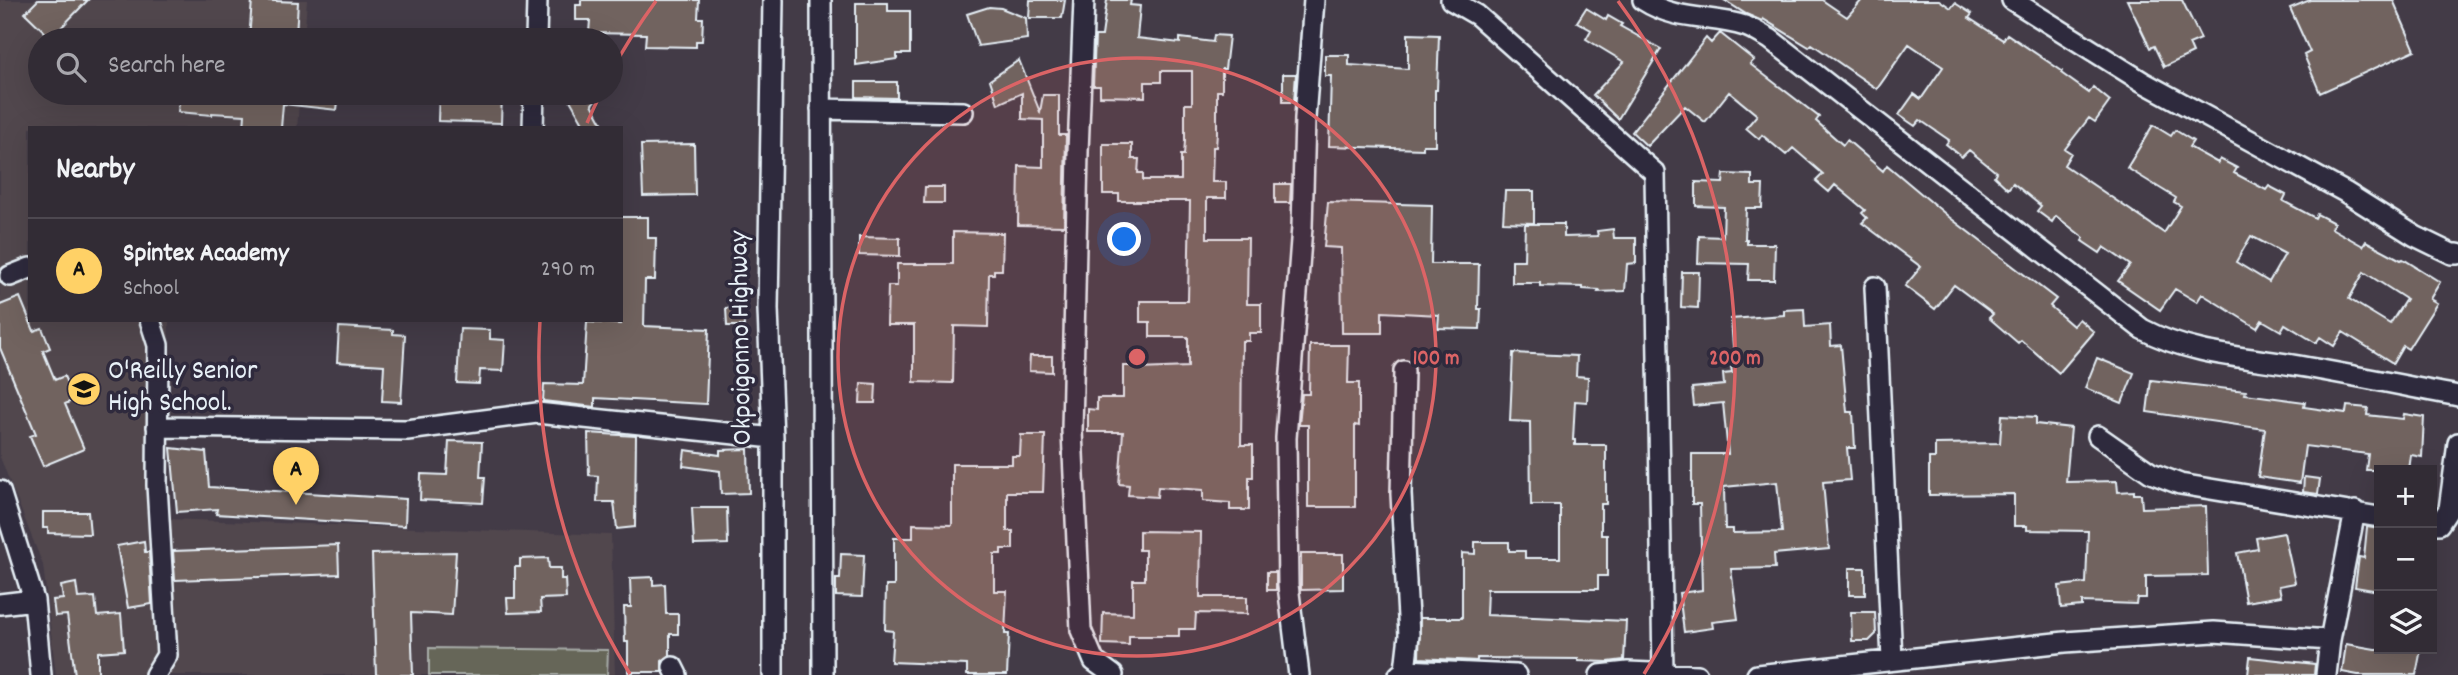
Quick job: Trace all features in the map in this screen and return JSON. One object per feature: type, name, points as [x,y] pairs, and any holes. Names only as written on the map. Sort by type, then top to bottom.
[{"type":"street","points":[[536,28],[537,0]]},
{"type":"street","name":"Okpoigonno Highway","points":[[773,0],[768,309],[773,438],[773,675]]},
{"type":"street","points":[[821,0],[823,675]]},
{"type":"street","points":[[1084,0],[1077,152],[1073,444],[1082,630],[1094,661],[1113,675]]},
{"type":"street","points":[[1300,675],[1289,585],[1286,438],[1302,227],[1305,118],[1314,0]]},
{"type":"street","points":[[1451,0],[1477,15],[1655,173],[1663,672]]},
{"type":"street","points":[[1643,0],[1657,9],[1746,26],[1770,39],[2142,329],[2165,341],[2205,352],[2298,366],[2458,396]]},
{"type":"street","points":[[2012,0],[2176,101],[2345,192],[2415,236],[2452,254],[2458,254]]},
{"type":"street","points":[[533,126],[534,105]]},
{"type":"street","points":[[821,109],[963,113]]},
{"type":"street","points":[[10,276],[28,269]]},
{"type":"street","points":[[1875,287],[1892,660]]},
{"type":"street","points":[[151,322],[158,345],[157,485],[167,655],[155,675]]},
{"type":"street","points":[[1404,371],[1401,494],[1409,635],[1402,672],[1516,675]]},
{"type":"street","points":[[157,427],[407,430],[537,413],[773,438]]},
{"type":"street","points":[[2098,436],[2151,473],[2180,484],[2374,516]]},
{"type":"street","points":[[2437,524],[2449,509],[2458,443]]},
{"type":"street","points":[[0,491],[34,600],[41,675]]},
{"type":"street","points":[[2326,675],[2330,640],[2355,512]]},
{"type":"street","points":[[0,604],[34,600]]},
{"type":"street","points":[[1757,675],[2065,642],[2214,632],[2330,640]]},
{"type":"street","points":[[1600,675],[1663,672],[1697,675]]},
{"type":"shaded area","name":"O'Reilly Senior High School.","points":[[0,0],[307,0],[305,28],[28,28],[28,105],[299,105],[297,126],[28,126],[28,322],[169,322],[167,519],[611,535],[615,675],[56,675],[43,565],[0,457]]},
{"type":"green space","points":[[429,648],[608,650],[607,675],[429,675]]},
{"type":"building","points":[[38,0],[88,0],[61,28],[41,28],[25,13]]},
{"type":"building","points":[[252,0],[298,2],[296,28],[250,28]]},
{"type":"building","points":[[581,0],[699,0],[698,18],[703,18],[702,41],[696,41],[696,47],[645,46],[646,34],[623,34],[623,28],[589,28],[590,20],[576,20],[576,5],[581,5]]},
{"type":"building","points":[[1030,0],[1065,0],[1062,18],[1029,18]]},
{"type":"building","points":[[1107,0],[1131,0],[1130,5],[1140,6],[1137,38],[1180,43],[1180,38],[1213,42],[1214,35],[1229,36],[1225,69],[1222,69],[1222,91],[1217,91],[1217,133],[1216,147],[1213,147],[1212,182],[1226,182],[1226,198],[1207,198],[1207,238],[1248,238],[1247,304],[1261,304],[1261,333],[1249,333],[1249,341],[1242,341],[1241,445],[1253,445],[1249,510],[1230,510],[1230,503],[1203,501],[1203,490],[1158,487],[1157,497],[1128,495],[1129,485],[1119,484],[1123,432],[1088,432],[1088,409],[1097,410],[1097,398],[1123,398],[1123,366],[1139,366],[1139,369],[1188,367],[1188,337],[1150,337],[1150,322],[1140,322],[1140,301],[1188,301],[1190,201],[1119,201],[1119,194],[1103,194],[1103,144],[1132,144],[1132,159],[1139,159],[1138,173],[1143,173],[1143,180],[1181,180],[1185,104],[1192,104],[1192,71],[1161,71],[1161,82],[1145,82],[1145,97],[1100,96],[1100,86],[1093,86],[1095,36],[1102,36]]},
{"type":"building","points":[[1724,0],[1822,0],[1847,17],[1862,0],[1939,0],[1951,8],[1955,3],[1972,14],[1969,18],[2003,40],[2007,34],[2089,93],[2093,87],[2110,101],[2095,122],[2089,118],[2065,149],[2071,153],[2064,165],[2164,233],[2181,206],[2174,202],[2176,198],[2127,168],[2153,125],[2171,136],[2175,130],[2193,141],[2189,147],[2218,163],[2220,159],[2237,168],[2234,173],[2266,190],[2269,186],[2286,195],[2283,201],[2315,218],[2317,214],[2334,223],[2331,228],[2363,246],[2366,241],[2403,259],[2440,282],[2430,299],[2437,303],[2408,349],[2403,346],[2393,363],[2343,332],[2334,346],[2320,337],[2316,343],[2285,324],[2281,331],[2262,320],[2257,328],[2202,294],[2197,302],[2175,289],[2160,310],[2118,281],[2130,265],[2104,247],[2100,253],[2082,241],[2084,238],[2056,216],[2052,222],[2037,211],[2041,206],[2013,183],[2008,189],[1994,176],[1996,172],[1969,150],[1962,157],[1946,144],[1949,140],[1920,120],[1915,126],[1899,115],[1914,94],[1921,99],[1943,67],[1909,44],[1877,89],[1812,44],[1809,47],[1763,19],[1762,21]],"holes":[[[2251,236],[2285,254],[2269,282],[2236,262]],[[2364,272],[2406,299],[2390,324],[2349,299]]]},
{"type":"building","points":[[2127,0],[2182,0],[2201,39],[2189,44],[2193,53],[2164,67],[2154,46],[2150,48]]},
{"type":"building","points":[[2310,0],[2393,0],[2415,50],[2320,93],[2304,55],[2310,52],[2290,8]]},
{"type":"building","points":[[856,3],[888,3],[888,11],[910,11],[910,54],[897,54],[897,59],[856,65]]},
{"type":"building","points":[[989,7],[1001,8],[1026,18],[1027,39],[978,46],[967,14]]},
{"type":"building","points":[[1586,8],[1606,20],[1608,16],[1622,24],[1620,26],[1661,49],[1618,119],[1593,95],[1624,62],[1586,39],[1591,30],[1577,22]]},
{"type":"building","points":[[1720,33],[1754,60],[1750,64],[1819,117],[1816,121],[1843,145],[1847,140],[1883,171],[1887,165],[1949,217],[2056,299],[2050,306],[2073,326],[2079,319],[2094,332],[2059,373],[2021,340],[2018,343],[1989,318],[1993,314],[1954,285],[1935,309],[1905,286],[1921,267],[1862,223],[1867,218],[1862,213],[1865,210],[1835,185],[1829,192],[1816,181],[1823,174],[1793,148],[1786,155],[1762,135],[1759,139],[1746,128],[1757,115],[1729,92],[1705,122],[1685,106],[1647,146],[1632,132],[1706,38],[1711,43]]},
{"type":"building","points":[[1408,34],[1439,35],[1435,145],[1423,145],[1423,149],[1329,146],[1331,76],[1325,76],[1325,55],[1349,55],[1349,65],[1408,69]]},
{"type":"building","points":[[1019,60],[1040,112],[1043,95],[1059,95],[1059,135],[1066,135],[1064,226],[1018,225],[1019,166],[1043,167],[1043,120],[1022,119],[1022,93],[998,104],[990,80]]},
{"type":"building","points":[[1283,74],[1296,74],[1294,102],[1283,102]]},
{"type":"building","points":[[856,82],[897,82],[897,98],[856,97]]},
{"type":"building","points":[[179,105],[283,105],[281,126],[244,126],[245,115],[178,112]]},
{"type":"building","points":[[292,105],[338,105],[337,110]]},
{"type":"building","points":[[439,105],[502,105],[501,123],[438,121]]},
{"type":"building","points":[[573,105],[593,105],[604,126],[585,126]]},
{"type":"building","points":[[694,144],[695,195],[643,196],[641,145]]},
{"type":"building","points":[[1724,174],[1752,175],[1752,185],[1763,185],[1762,208],[1746,208],[1745,239],[1747,244],[1775,244],[1774,280],[1748,280],[1749,264],[1698,263],[1699,236],[1723,237],[1724,207],[1696,206],[1696,182],[1723,183]]},
{"type":"building","points":[[1275,184],[1291,184],[1290,203],[1275,203]]},
{"type":"building","points":[[925,187],[944,187],[944,203],[924,203]]},
{"type":"building","points":[[1505,191],[1534,191],[1534,223],[1503,222]]},
{"type":"building","points":[[1328,202],[1432,205],[1431,264],[1479,264],[1480,329],[1438,328],[1439,315],[1382,312],[1382,333],[1342,333],[1341,248],[1324,247]]},
{"type":"building","points":[[623,217],[648,217],[648,238],[656,238],[655,280],[645,280],[644,326],[709,329],[706,404],[595,398],[595,407],[543,401],[544,384],[583,385],[587,322],[621,324]]},
{"type":"building","points":[[1525,224],[1564,224],[1564,237],[1598,236],[1597,231],[1613,229],[1614,238],[1636,238],[1636,263],[1627,264],[1625,291],[1598,292],[1599,290],[1583,287],[1512,283],[1512,260],[1524,260]]},
{"type":"building","points":[[953,232],[1003,233],[1002,270],[994,270],[994,274],[989,274],[988,327],[954,326],[953,383],[914,382],[914,325],[887,325],[888,286],[897,286],[897,264],[953,264]]},
{"type":"building","points":[[859,237],[900,238],[900,256],[859,255]]},
{"type":"building","points":[[1682,272],[1699,272],[1698,308],[1681,307]]},
{"type":"building","points":[[20,297],[28,322],[34,331],[42,328],[50,348],[43,351],[55,380],[64,376],[74,400],[65,404],[84,449],[43,466],[30,436],[36,434],[0,348],[0,305]]},
{"type":"building","points":[[743,307],[744,326],[727,326],[726,308]]},
{"type":"building","points":[[1804,309],[1805,327],[1830,325],[1831,346],[1841,345],[1847,412],[1853,412],[1855,448],[1847,448],[1850,480],[1823,482],[1829,549],[1774,554],[1775,568],[1731,569],[1738,619],[1712,622],[1713,628],[1684,632],[1679,593],[1702,590],[1700,504],[1692,504],[1692,454],[1728,454],[1723,403],[1694,406],[1692,388],[1724,385],[1723,374],[1732,373],[1730,360],[1734,359],[1731,319],[1784,315],[1784,310]],"holes":[[[1777,482],[1782,532],[1733,533],[1733,529],[1725,529],[1724,487]]]},
{"type":"building","points":[[339,327],[393,330],[393,334],[405,335],[401,402],[382,401],[384,365],[337,362]]},
{"type":"building","points":[[460,329],[490,330],[490,339],[505,340],[503,371],[480,370],[479,384],[457,383]]},
{"type":"building","points":[[1310,345],[1349,345],[1348,383],[1359,383],[1359,426],[1355,425],[1355,507],[1308,507],[1308,425],[1299,425],[1302,394],[1309,394]]},
{"type":"building","points":[[1513,353],[1577,356],[1576,376],[1588,377],[1587,402],[1575,401],[1573,440],[1575,445],[1606,445],[1606,504],[1601,504],[1601,535],[1607,535],[1607,576],[1598,576],[1598,589],[1487,589],[1486,615],[1626,621],[1624,660],[1608,662],[1477,658],[1477,661],[1419,658],[1420,618],[1462,618],[1462,553],[1475,554],[1475,542],[1509,542],[1509,551],[1525,551],[1525,558],[1560,558],[1560,505],[1531,505],[1530,422],[1510,421]]},
{"type":"building","points":[[1030,356],[1052,356],[1052,372],[1029,371]]},
{"type":"building","points":[[2097,358],[2134,373],[2122,403],[2085,388]]},
{"type":"building","points":[[2151,380],[2246,391],[2245,394],[2305,402],[2304,407],[2346,413],[2347,406],[2368,408],[2367,415],[2403,419],[2404,414],[2424,417],[2422,457],[2411,455],[2410,465],[2374,465],[2374,470],[2366,470],[2368,454],[2305,446],[2300,483],[2258,477],[2265,429],[2147,412]]},
{"type":"building","points":[[861,383],[876,384],[875,403],[860,403]]},
{"type":"building","points":[[2002,415],[2036,417],[2036,424],[2071,428],[2066,482],[2117,481],[2118,492],[2134,491],[2134,494],[2141,494],[2142,508],[2206,506],[2208,575],[2146,576],[2146,598],[2137,598],[2136,604],[2082,602],[2082,606],[2061,608],[2059,586],[2086,583],[2088,531],[2027,530],[2027,526],[2014,526],[2014,494],[1929,495],[1929,458],[1935,458],[1935,444],[2000,443]]},
{"type":"building","points":[[588,433],[636,436],[635,527],[617,529],[614,502],[597,502],[598,476],[589,475]]},
{"type":"building","points":[[1021,435],[1045,435],[1043,492],[1007,492],[1007,531],[1013,531],[1013,549],[1001,549],[1001,554],[994,554],[994,591],[1007,591],[1007,675],[967,675],[967,665],[891,662],[893,631],[885,630],[886,586],[894,586],[894,538],[913,538],[913,524],[952,525],[952,464],[1012,464],[1012,456],[1020,456]]},
{"type":"building","points":[[449,441],[482,442],[480,477],[485,477],[483,503],[420,500],[421,474],[447,475]]},
{"type":"building","points":[[171,448],[206,452],[209,487],[406,499],[405,526],[216,514],[217,509],[177,512]]},
{"type":"building","points":[[748,449],[749,493],[721,494],[720,471],[683,466],[685,450],[720,455],[720,450]]},
{"type":"building","points":[[2304,477],[2320,479],[2318,494],[2303,492]]},
{"type":"building","points":[[692,508],[727,508],[728,544],[694,545]]},
{"type":"building","points":[[43,512],[88,512],[90,534],[48,533],[48,528],[43,528]]},
{"type":"building","points":[[2367,527],[2374,528],[2374,590],[2355,587],[2359,557],[2364,558]]},
{"type":"building","points":[[1139,531],[1201,532],[1200,597],[1247,597],[1247,614],[1196,613],[1195,629],[1179,629],[1179,636],[1129,636],[1129,645],[1102,644],[1103,613],[1133,614],[1133,580],[1145,580],[1145,550],[1139,550]]},
{"type":"building","points":[[2284,533],[2295,583],[2279,586],[2281,596],[2246,602],[2237,553],[2258,549],[2256,538]]},
{"type":"building","points":[[144,541],[145,552],[149,552],[152,604],[128,608],[117,546]]},
{"type":"building","points":[[338,545],[339,574],[175,580],[173,551]]},
{"type":"building","points":[[456,552],[452,615],[411,613],[413,675],[376,675],[372,554]]},
{"type":"building","points":[[841,554],[864,555],[862,597],[836,596]]},
{"type":"building","points":[[1301,554],[1343,554],[1343,589],[1301,590]]},
{"type":"building","points":[[548,558],[549,568],[561,568],[561,579],[565,579],[566,598],[540,599],[541,612],[508,613],[507,598],[515,598],[515,567],[520,567],[520,559]]},
{"type":"building","points":[[1849,568],[1865,568],[1865,595],[1849,595]]},
{"type":"building","points":[[1267,572],[1276,572],[1276,590],[1267,590]]},
{"type":"building","points":[[653,577],[653,585],[665,584],[666,614],[678,614],[678,634],[670,634],[670,655],[662,661],[662,672],[628,672],[624,607],[631,607],[630,578]]},
{"type":"building","points":[[76,583],[78,598],[95,597],[97,616],[121,614],[124,650],[98,652],[98,675],[75,675],[67,615],[55,616],[53,600],[63,599],[61,586]]},
{"type":"building","points":[[1851,612],[1875,612],[1876,634],[1869,641],[1852,641]]},
{"type":"building","points":[[2346,644],[2374,649],[2374,654],[2420,654],[2416,675],[2358,675],[2342,672]]},
{"type":"building","points":[[2250,657],[2315,664],[2314,675],[2248,675]]},
{"type":"place","name":"O'Reilly Senior High School.","points":[[84,389]]},
{"type":"place","name":"Spintex Academy","points":[[296,505]]}]
